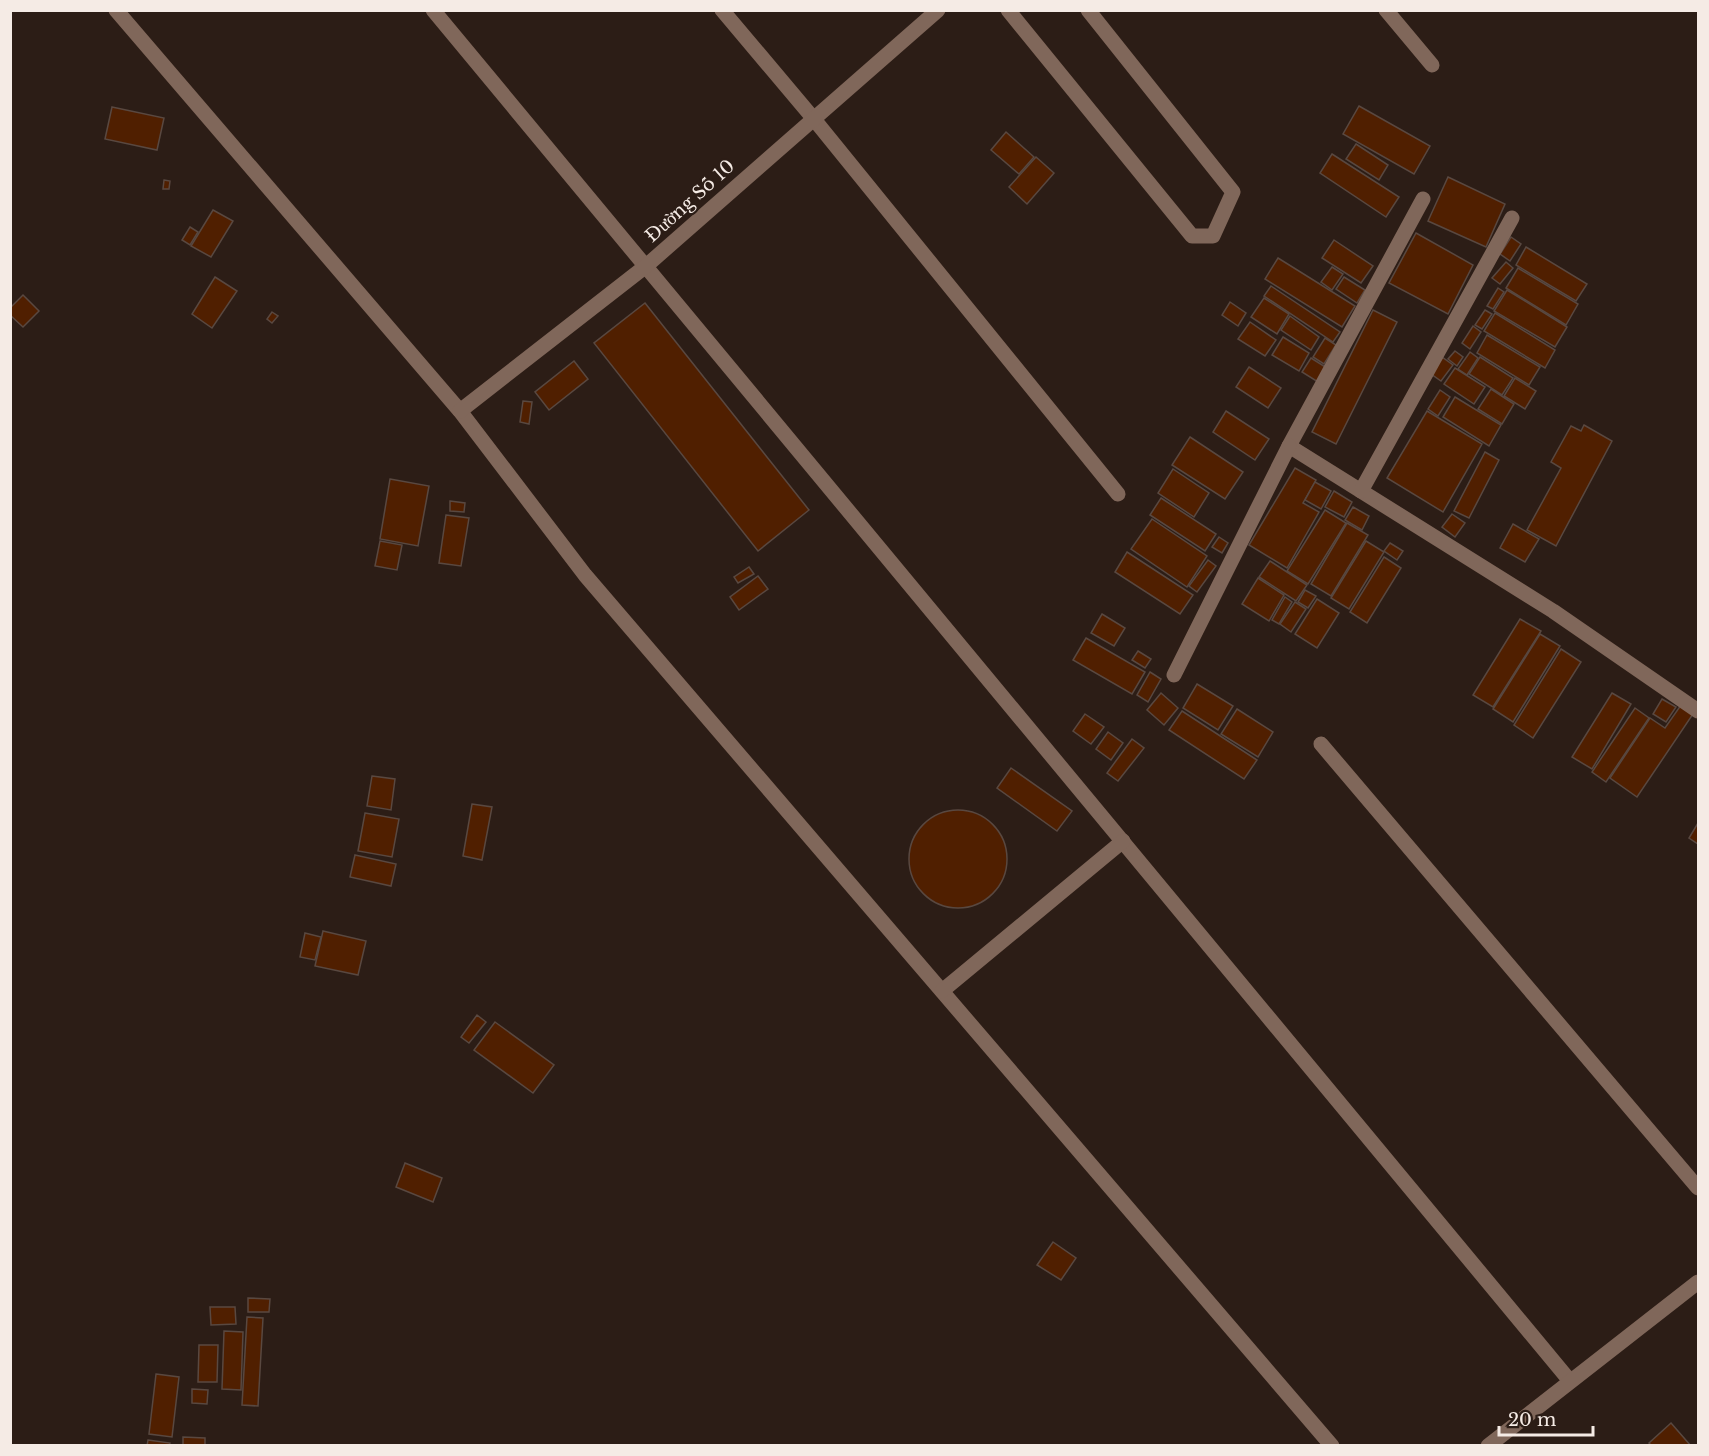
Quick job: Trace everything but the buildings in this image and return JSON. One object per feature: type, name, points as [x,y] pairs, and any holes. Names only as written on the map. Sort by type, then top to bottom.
[{"type":"street","points":[[116,10],[460,411],[585,575],[1332,1446]]},
{"type":"street","points":[[433,10],[1570,1382]]},
{"type":"street","points":[[722,10],[813,118],[1118,494]]},
{"type":"street","name":"Đường Số 10","points":[[460,411],[646,266],[938,10]]},
{"type":"street","points":[[1008,10],[1192,236],[1213,236],[1233,192],[1088,10]]},
{"type":"street","points":[[1386,10],[1432,65]]},
{"type":"street","points":[[1174,675],[1289,446],[1423,199]]},
{"type":"street","points":[[1361,491],[1512,218]]},
{"type":"street","points":[[1289,446],[1553,611],[1698,711]]},
{"type":"street","points":[[1321,744],[1698,1188]]},
{"type":"street","points":[[942,991],[1123,841]]},
{"type":"street","points":[[1488,1446],[1698,1282]]}]
